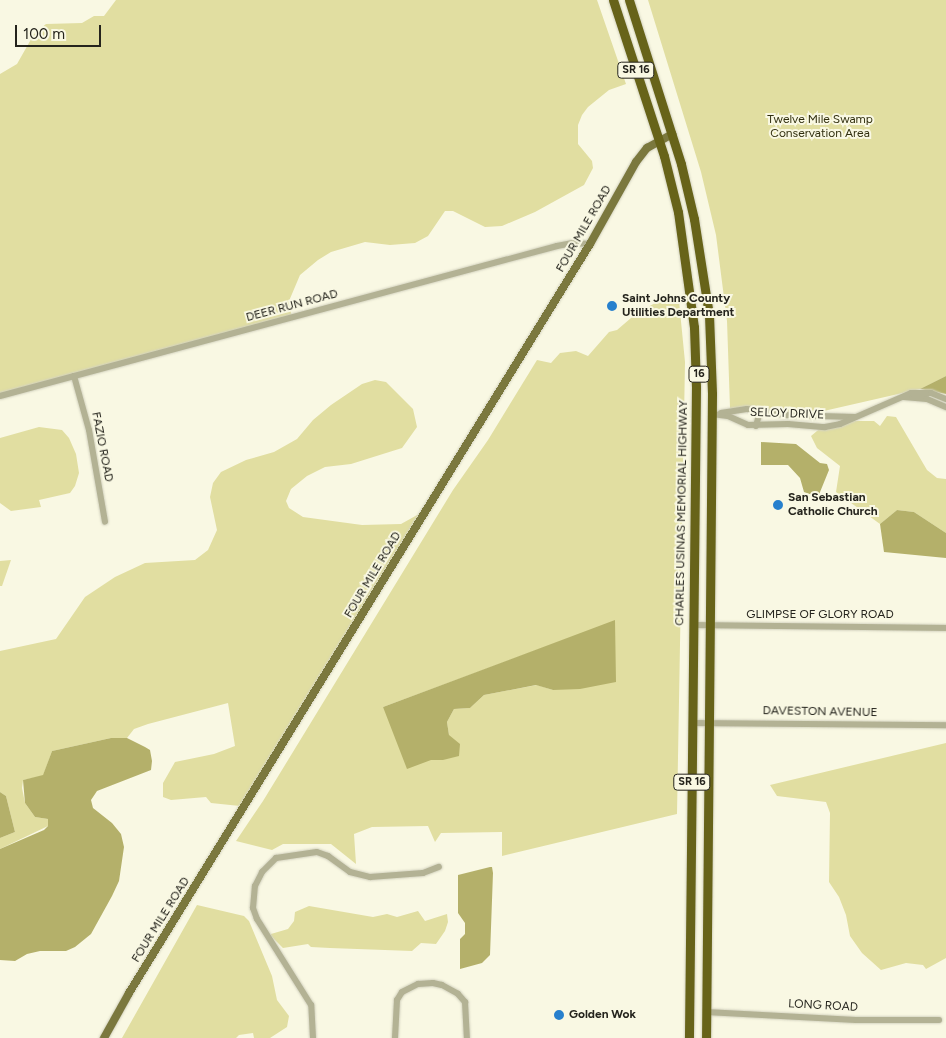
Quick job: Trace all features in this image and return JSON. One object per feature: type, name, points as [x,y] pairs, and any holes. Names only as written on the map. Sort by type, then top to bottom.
[{"type":"highway","name":"CHARLES USINAS MEMORIAL HIGHWAY","points":[[613,0],[659,140],[678,212],[694,327],[696,387],[689,1038]]},
{"type":"highway","name":"SR 16","points":[[629,0],[672,134],[694,219],[706,293],[710,338],[712,414],[706,1038]]},
{"type":"highway","name":"16","points":[[694,327],[698,354],[699,400],[701,408],[712,414]]},
{"type":"main road","name":"FOUR MILE ROAD","points":[[104,1038],[590,244],[636,162],[647,148],[672,134]]},
{"type":"street","name":"DEER RUN ROAD","points":[[0,396],[557,246],[573,243],[590,244]]},
{"type":"street","name":"FAZIO ROAD","points":[[74,376],[89,430],[105,522]]},
{"type":"street","name":"SELOY DRIVE","points":[[712,414],[728,416],[748,425],[756,426],[788,424],[825,427],[840,424],[900,397],[922,392],[946,399]]},
{"type":"street","name":"SELOY DRIVE","points":[[900,397],[927,399],[946,408]]},
{"type":"street","name":"SELOY DRIVE","points":[[712,414],[747,409],[783,415],[857,417]]},
{"type":"street","points":[[756,426],[760,411]]},
{"type":"street","name":"GLIMPSE OF GLORY ROAD","points":[[694,625],[946,628]]},
{"type":"street","name":"DAVESTON AVENUE","points":[[693,723],[946,725]]},
{"type":"street","points":[[313,1038],[311,1005],[257,919],[253,908],[255,886],[269,863],[276,858],[287,855],[317,852],[328,856],[350,872],[370,877],[423,873],[439,867]]},
{"type":"street","points":[[396,1038],[397,1000],[402,992],[418,984],[432,983],[442,985],[458,994],[464,1002],[467,1038]]},
{"type":"street","name":"LONG ROAD","points":[[706,1012],[856,1020],[939,1020]]},
{"type":"green space","points":[[116,0],[597,0],[626,84],[609,90],[588,107],[582,115],[578,125],[578,144],[592,161],[593,168],[584,185],[535,212],[502,226],[485,227],[453,211],[445,211],[428,236],[415,243],[390,245],[365,242],[331,252],[318,260],[300,275],[289,301],[292,319],[0,394],[0,74],[17,64],[34,34],[46,24],[82,23],[94,16],[104,16]]},
{"type":"green space","name":"Twelve Mile Swamp Conservation Area","points":[[648,0],[946,0],[946,376],[920,389],[815,413],[783,412],[759,408],[730,408],[727,321],[716,235],[701,172]]},
{"type":"green space","points":[[663,299],[679,301],[685,362],[677,814],[502,856],[502,832],[441,833],[435,842],[428,826],[372,827],[354,834],[356,864],[331,844],[283,844],[272,850],[236,841],[263,801],[453,490],[488,440],[537,360],[551,363],[560,353],[576,351],[588,356],[609,332],[617,330],[638,312]],"holes":[[[615,621],[553,690],[537,685],[484,695],[470,708],[454,709],[447,722],[449,735],[443,760],[431,760],[383,707]]]},
{"type":"green space","points":[[375,380],[386,382],[413,409],[417,427],[402,448],[351,464],[325,467],[307,476],[291,489],[286,501],[289,508],[303,517],[362,525],[401,524],[419,514],[240,806],[211,803],[206,797],[171,800],[163,797],[163,783],[175,762],[214,754],[235,746],[228,703],[148,724],[134,729],[127,738],[111,738],[52,751],[43,776],[23,780],[22,788],[25,803],[35,817],[48,819],[48,826],[0,849],[0,838],[15,832],[6,796],[0,792],[0,651],[56,639],[85,597],[115,577],[145,563],[195,560],[208,550],[217,530],[210,497],[213,483],[221,472],[246,460],[274,452],[297,439],[313,420],[331,405],[362,384]]},
{"type":"green space","points":[[887,416],[896,417],[927,470],[937,478],[946,479],[946,533],[914,512],[897,510],[880,524],[836,492],[840,466],[817,448],[811,436],[823,426],[837,428],[848,421],[874,421],[880,426]]},
{"type":"green space","points":[[39,427],[62,430],[69,438],[76,454],[79,473],[75,486],[70,493],[39,500],[41,507],[11,511],[0,503],[0,438]]},
{"type":"green space","points":[[11,560],[2,586],[0,586],[0,561]]},
{"type":"green space","points":[[946,743],[946,958],[926,969],[923,965],[906,963],[881,970],[862,953],[850,936],[846,915],[839,897],[829,882],[830,813],[826,802],[777,796],[770,785]]},
{"type":"green space","points":[[197,905],[244,916],[249,921],[272,976],[277,1000],[289,1016],[287,1027],[270,1038],[254,1038],[253,1033],[239,1035],[236,1038],[122,1038]]},
{"type":"green space","points":[[309,906],[373,917],[387,914],[397,917],[418,911],[425,921],[447,914],[448,922],[445,931],[436,944],[421,943],[412,951],[311,947],[308,944],[283,948],[271,934],[288,929],[294,921],[295,912]]},
{"type":"shaded area","points":[[946,376],[946,394],[920,389]]},
{"type":"shaded area","points":[[761,442],[796,444],[820,463],[827,464],[829,470],[818,497],[804,492],[800,478],[788,465],[761,465]]},
{"type":"shaded area","points":[[897,510],[914,512],[946,533],[946,558],[884,552],[880,524]]},
{"type":"shaded area","points":[[615,620],[616,682],[580,689],[553,690],[536,685],[484,695],[470,708],[454,709],[447,722],[449,735],[460,744],[459,756],[443,760],[431,760],[407,769],[383,707]]},
{"type":"shaded area","points":[[111,738],[127,738],[145,747],[150,750],[152,761],[151,770],[97,791],[91,800],[93,808],[112,823],[121,834],[124,847],[119,881],[112,896],[91,934],[75,947],[66,951],[40,951],[27,954],[15,961],[0,960],[0,849],[44,830],[48,826],[48,819],[35,817],[25,803],[23,780],[43,775],[52,751]]},
{"type":"shaded area","points":[[0,792],[6,796],[15,832],[0,838]]},
{"type":"shaded area","points":[[492,867],[493,873],[490,955],[482,963],[460,969],[460,939],[465,934],[465,923],[458,913],[458,875]]},
{"type":"place","name":"Saint Johns County Utilities Department","points":[[612,306]]},
{"type":"place","name":"San Sebastian Catholic Church","points":[[778,505]]},
{"type":"place","name":"Golden Wok","points":[[559,1015]]}]
